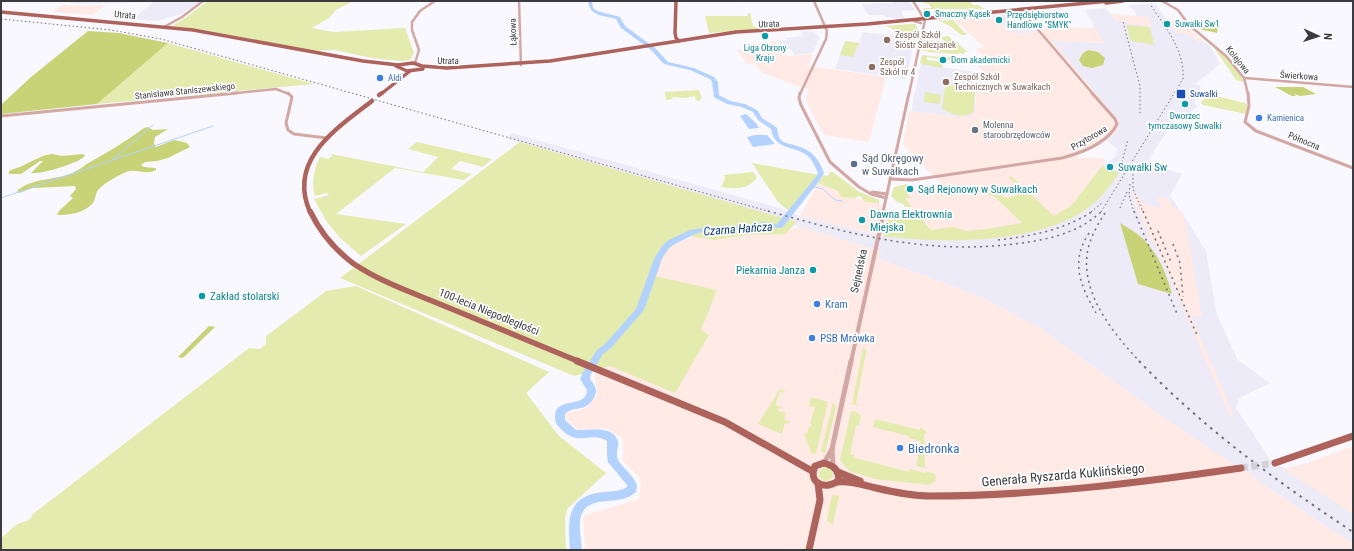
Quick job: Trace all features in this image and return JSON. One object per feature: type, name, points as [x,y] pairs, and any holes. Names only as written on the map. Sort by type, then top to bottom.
[{"type":"main road","points":[[676,1],[675,33],[678,41]]},
{"type":"main road","name":"Utrata","points":[[1020,11],[1109,1]]},
{"type":"main road","name":"Utrata","points":[[403,67],[410,63],[417,66],[461,70],[572,60],[646,46],[736,32],[923,21],[945,17],[1123,1]]},
{"type":"main road","name":"Utrata","points":[[1,12],[164,27],[210,33],[349,61],[403,67],[410,70],[417,66]]},
{"type":"main road","name":"Utrata","points":[[824,28],[923,21]]},
{"type":"main road","points":[[390,86],[403,67]]},
{"type":"main road","points":[[379,95],[410,70]]},
{"type":"main road","name":"100-lecia Niepodległości","points":[[372,101],[327,138],[315,152],[305,169],[303,190],[306,204],[323,235],[340,253],[354,264],[394,284],[725,422],[782,455],[811,468]]},
{"type":"main road","points":[[1275,463],[1353,436]]},
{"type":"main road","points":[[808,550],[820,500],[829,486],[837,482],[839,478],[838,472],[833,466],[824,463],[811,468],[814,478],[818,483],[820,500]]},
{"type":"main road","name":"Generała Ryszarda Kuklińskiego","points":[[837,482],[849,482],[906,495],[929,496],[1020,492],[1117,484],[1241,468]]},
{"type":"main road","name":"Generała Ryszarda Kuklińskiego","points":[[838,472],[850,478],[887,490]]},
{"type":"main road","points":[[818,483],[829,486]]},
{"type":"street","points":[[164,27],[182,17],[203,1]]},
{"type":"street","points":[[417,66],[419,50],[412,30],[412,22],[420,11],[435,1]]},
{"type":"street","name":"Łąkowa","points":[[519,1],[521,64]]},
{"type":"street","points":[[814,1],[824,28],[826,39],[801,90],[799,98],[803,109],[830,162],[845,176],[871,194],[886,196]]},
{"type":"street","name":"Sejneńska","points":[[833,466],[832,449],[923,21],[920,12],[913,1]]},
{"type":"street","name":"Kolejowa","points":[[1162,1],[1176,8],[1189,25],[1222,50],[1245,78],[1250,104],[1246,123],[1250,128]]},
{"type":"street","name":"Przytorowa","points":[[890,179],[912,180],[1062,158],[1080,152],[1114,131],[1117,124],[1112,116],[1043,35],[1020,11]]},
{"type":"street","points":[[410,63],[417,58]]},
{"type":"street","name":"Świerkowa","points":[[1245,78],[1353,87]]},
{"type":"street","name":"Stanisława Staniszewskiego","points":[[1,116],[276,90],[287,92],[292,97],[286,123],[288,130],[294,134],[327,138]]},
{"type":"street","name":"Północna","points":[[1250,128],[1353,168]]},
{"type":"street","name":"Sejneńska","points":[[824,463],[832,449]]},
{"type":"shaded area","points":[[69,1],[200,1],[182,14],[156,21],[133,19],[153,2],[77,4],[70,3]]},
{"type":"shaded area","points":[[893,1],[909,1],[915,10],[901,11],[905,19],[896,19],[883,15],[868,15],[862,4],[894,3]]},
{"type":"shaded area","points":[[1152,3],[1156,5],[1164,16],[1170,21],[1176,32],[1190,35],[1197,41],[1204,42],[1210,46],[1220,64],[1195,84],[1201,86],[1194,103],[1198,106],[1188,114],[1173,122],[1147,162],[1182,174],[1170,196],[1206,251],[1217,315],[1238,360],[1270,383],[1239,398],[1236,408],[1269,458],[1353,514],[1353,544],[1267,487],[1237,464],[1233,465],[1166,419],[1041,329],[981,297],[879,259],[881,251],[800,227],[773,217],[506,138],[512,133],[776,207],[800,216],[884,237],[890,217],[926,230],[1074,206],[1101,166],[1115,157],[1117,149],[1106,140],[1116,133],[1120,122],[1052,41],[1103,43],[1085,10],[1105,8],[1111,14],[1136,16],[1134,10],[1127,6]]},
{"type":"shaded area","points":[[64,4],[70,6],[106,5],[92,15],[51,12]]},
{"type":"shaded area","points":[[1005,14],[1023,26],[1033,25],[1039,32],[1016,34],[989,15]]},
{"type":"shaded area","points":[[1111,14],[1148,17],[1151,27],[1116,21]]},
{"type":"shaded area","points":[[989,16],[1016,34],[1044,31],[1041,27],[1096,28],[1104,43],[1052,41],[1120,122],[1116,133],[1077,156],[1079,158],[1102,158],[1106,161],[1074,206],[1054,216],[979,233],[926,230],[890,217],[885,237],[800,216],[818,183],[867,202],[879,203],[887,214],[917,219],[911,206],[904,198],[910,197],[907,192],[943,186],[903,144],[909,111],[948,116],[970,116],[975,113],[976,85],[996,83],[977,66],[994,65],[975,49],[984,47],[954,20]]},
{"type":"shaded area","points":[[1170,21],[1182,22],[1204,42],[1197,41],[1190,35],[1176,32]]},
{"type":"shaded area","points":[[801,31],[814,32],[820,38],[812,53],[795,55],[791,49],[784,49],[777,41],[787,40],[785,38],[804,36]]},
{"type":"shaded area","points":[[863,32],[915,38],[906,79],[835,69],[845,41],[859,43]]},
{"type":"shaded area","points":[[775,41],[787,56],[813,54],[808,66],[886,77],[869,142],[824,135],[810,110],[806,98],[809,90],[762,73],[755,63],[747,64],[737,50],[757,48],[754,44]]},
{"type":"shaded area","name":"Zespół Szkół Technicznych w Suwałkach","points":[[921,64],[975,72],[975,113],[970,116],[948,116],[911,111]]},
{"type":"shaded area","points":[[1133,193],[1136,194],[1145,205],[1162,207],[1157,197],[1168,198],[1173,208],[1179,209],[1186,223],[1202,317],[1191,316],[1235,418],[1230,417],[1158,250],[1150,238],[1135,204]]},
{"type":"shaded area","points":[[800,227],[881,251],[879,259],[981,297],[1041,329],[1166,419],[1233,464],[1237,464],[1267,487],[1353,544],[1353,550],[585,550],[583,516],[639,499],[641,479],[623,461],[623,439],[606,428],[578,430],[567,420],[566,413],[587,408],[597,394],[595,375],[647,312],[654,276],[659,261],[674,243],[688,239],[695,235],[785,231]]},
{"type":"shaded area","points":[[1353,446],[1353,514],[1283,469],[1307,463]]},
{"type":"green space","points":[[208,1],[353,1],[336,10],[329,18],[312,28],[333,32],[405,28],[414,53],[410,60],[401,61],[372,58],[334,50],[313,51],[198,29],[172,26]]},
{"type":"green space","points":[[970,1],[973,5],[978,5],[985,9],[923,9],[931,8],[929,4],[921,2]]},
{"type":"green space","points":[[748,13],[750,13],[753,26],[760,29],[709,33],[705,16],[748,16]]},
{"type":"green space","points":[[953,20],[967,35],[961,35],[950,26],[939,21]]},
{"type":"green space","points":[[915,24],[918,29],[917,37],[885,26]]},
{"type":"green space","points":[[1193,24],[1218,27],[1217,33],[1199,29]]},
{"type":"green space","points":[[1126,25],[1150,27],[1154,45],[1131,41]]},
{"type":"green space","points":[[88,31],[119,33],[168,43],[97,104],[1,114],[1,105],[31,77]]},
{"type":"green space","points":[[924,36],[948,50],[952,48],[940,37],[948,36],[968,52],[964,52],[965,54],[959,54],[925,52],[930,52],[921,50],[923,41],[935,51],[940,51],[932,47],[924,40]]},
{"type":"green space","points":[[1201,37],[1212,43],[1226,56],[1244,82],[1236,80],[1213,46]]},
{"type":"green space","points":[[845,41],[859,43],[853,57],[840,55]]},
{"type":"green space","points":[[168,43],[314,84],[97,104]]},
{"type":"green space","points":[[1088,50],[1098,52],[1105,58],[1103,65],[1092,68],[1083,66],[1079,60],[1083,53]]},
{"type":"green space","points":[[922,55],[948,58],[963,57],[968,63],[927,57],[927,60],[944,62],[942,68],[921,64]]},
{"type":"green space","points":[[955,85],[969,88],[975,92],[974,111],[970,114],[962,116],[942,109],[945,87]]},
{"type":"green space","points":[[1275,87],[1303,87],[1316,94],[1300,96],[1294,94],[1296,96],[1292,96]]},
{"type":"green space","points":[[699,90],[702,98],[700,99],[701,100],[697,101],[694,96],[686,98],[672,97],[673,99],[666,100],[665,92]]},
{"type":"green space","points":[[925,92],[941,95],[940,104],[924,102]]},
{"type":"green space","points":[[1206,95],[1212,95],[1245,103],[1248,105],[1246,114],[1203,105],[1201,103]]},
{"type":"green space","points":[[148,127],[153,130],[168,129],[155,137],[154,144],[156,147],[174,140],[187,143],[190,147],[168,158],[145,162],[141,165],[144,167],[156,168],[156,170],[152,172],[128,171],[114,178],[98,190],[95,199],[85,210],[66,215],[57,215],[59,211],[73,198],[70,196],[76,189],[75,186],[33,188],[19,193],[17,191],[30,183],[60,177],[77,171],[144,128]]},
{"type":"green space","points":[[417,142],[492,159],[483,167],[460,161],[451,169],[472,174],[464,180],[395,168],[336,214],[406,224],[361,256],[340,238],[327,222],[314,199],[329,195],[327,193],[315,196],[313,186],[314,176],[320,157],[328,159],[332,156],[331,154],[423,172],[438,157],[408,149]]},
{"type":"green space","points":[[520,142],[797,222],[785,234],[746,235],[715,240],[689,236],[674,243],[659,261],[654,276],[717,290],[701,330],[709,335],[675,393],[610,366],[574,376],[340,278]]},
{"type":"green space","points":[[52,154],[62,156],[83,154],[85,156],[68,165],[42,172],[31,173],[43,161],[40,161],[21,174],[9,174],[9,171],[23,166],[42,156]]},
{"type":"green space","points":[[752,163],[819,175],[790,212],[778,202]]},
{"type":"green space","points":[[1102,166],[1119,173],[1104,194],[1093,204],[1073,217],[1048,227],[1021,234],[963,240],[907,239],[883,236],[888,214],[917,219],[915,216],[919,216],[931,230],[952,227],[967,231],[1022,223],[995,197],[979,192],[980,190],[1008,198],[1017,195],[1018,193],[1015,191],[1022,189],[1008,177],[1011,176],[1054,216],[1072,205]]},
{"type":"green space","points":[[753,172],[757,177],[746,186],[741,188],[721,187],[725,179],[724,175]]},
{"type":"green space","points":[[830,172],[833,172],[858,191],[879,200],[879,205],[878,203],[865,202],[860,196],[855,198],[841,197],[838,191],[818,183],[814,187],[822,178],[822,175],[828,176]]},
{"type":"green space","points":[[907,184],[909,187],[904,188],[907,192],[913,192],[907,193],[911,198],[905,198],[912,207],[904,207],[904,204],[897,202],[891,196],[894,187]]},
{"type":"green space","points":[[1120,223],[1141,237],[1152,249],[1164,271],[1172,294],[1138,284]]},
{"type":"green space","points":[[356,286],[549,372],[526,393],[559,436],[606,473],[567,509],[565,520],[566,550],[1,550],[1,538],[12,528],[29,519],[33,514],[249,348],[260,349],[266,344],[266,336],[326,291]]},
{"type":"green space","points":[[209,326],[215,327],[184,357],[178,357]]},
{"type":"green space","points":[[863,348],[866,349],[866,353],[856,403],[859,406],[852,404]]},
{"type":"green space","points":[[780,389],[785,391],[785,393],[780,392],[775,405],[782,407],[782,409],[779,408],[778,411],[786,413],[784,420],[790,421],[789,424],[785,423],[782,434],[758,424]]},
{"type":"green space","points":[[811,397],[828,402],[817,450],[816,453],[812,455],[804,434],[807,433],[812,424],[810,424],[815,407],[809,406]]},
{"type":"green space","points":[[833,402],[836,408],[825,453],[821,452]]},
{"type":"green space","points":[[851,411],[856,412],[861,416],[859,426],[856,425],[850,454],[855,455],[855,458],[909,472],[910,469],[925,473],[934,473],[936,477],[935,481],[929,485],[875,479],[849,471],[840,460]]},
{"type":"green space","points":[[875,419],[920,430],[920,427],[928,433],[924,434],[925,467],[928,469],[916,466],[921,441],[909,438],[909,436],[873,427]]},
{"type":"green space","points":[[823,467],[829,467],[833,471],[833,477],[829,481],[823,481],[819,477],[819,471]]},
{"type":"green space","points":[[832,495],[839,496],[833,524],[827,520]]},
{"type":"water","points":[[746,114],[756,123],[759,128],[749,129],[740,116]]},
{"type":"water","points":[[767,135],[775,144],[753,147],[747,137]]},
{"type":"waterway","name":"Czarna Hańcza","points":[[576,550],[574,529],[576,512],[580,505],[587,500],[596,497],[618,496],[624,494],[632,489],[632,485],[612,458],[613,440],[608,436],[599,433],[577,435],[570,432],[560,422],[560,413],[566,407],[583,404],[590,397],[592,389],[585,379],[586,374],[600,352],[608,346],[640,310],[658,259],[665,248],[670,243],[693,232],[703,230],[751,227],[763,224],[779,226],[818,179],[821,173],[817,162],[811,155],[779,141],[775,136],[774,128],[760,119],[755,111],[743,105],[729,103],[716,96],[715,82],[712,78],[692,69],[666,63],[653,49],[623,27],[618,18],[595,12],[591,8],[590,1]]},
{"type":"waterway","points":[[112,160],[153,125]]},
{"type":"waterway","points":[[1,198],[213,126]]},
{"type":"waterway","points":[[811,186],[823,189],[835,200],[842,201]]},
{"type":"tunnel","points":[[1241,468],[1275,463]]},
{"type":"railway","points":[[1101,212],[1183,79],[1181,58],[1173,39],[1150,4]]},
{"type":"railway","points":[[1,19],[111,30],[161,39],[771,212]]},
{"type":"railway","points":[[1123,22],[1140,86],[1140,115]]},
{"type":"railway","points":[[1121,166],[1128,139]]},
{"type":"railway","points":[[1133,174],[1133,189],[1143,212]]},
{"type":"railway","points":[[1130,184],[1129,195],[1134,212]]},
{"type":"railway","points":[[1120,208],[1128,190]]},
{"type":"railway","points":[[1091,212],[1103,202]]},
{"type":"railway","points":[[768,211],[831,228],[893,241],[956,247],[1022,243],[1054,237],[1075,229],[1101,212]]},
{"type":"railway","points":[[998,240],[1047,231],[1071,223],[1093,211]]},
{"type":"railway","points":[[1134,211],[1178,316]]},
{"type":"railway","points":[[1143,211],[1197,335]]},
{"type":"railway","points":[[1105,213],[1089,244],[1087,265],[1089,281],[1093,296],[1100,311],[1119,338],[1140,362]]},
{"type":"railway","points":[[1158,231],[1171,262]]},
{"type":"railway","points":[[1089,233],[1080,254],[1079,273],[1085,293],[1096,313]]},
{"type":"railway","points":[[1173,244],[1180,263],[1183,297]]},
{"type":"railway","points":[[1140,362],[1189,409],[1241,452],[1268,473],[1353,532]]},
{"type":"place","name":"Smaczny Kąsek","points":[[927,14]]},
{"type":"place","name":"Przędsiębiorstwo Handlowe \"SMYK\"","points":[[999,20]]},
{"type":"place","name":"Suwałki Sw1","points":[[1167,24]]},
{"type":"place","name":"Liga Obrony Kraju","points":[[765,36]]},
{"type":"place","name":"Zespół Szkół Sióstr Salezjanek","points":[[887,40]]},
{"type":"place","name":"Dom akademicki","points":[[943,60]]},
{"type":"place","name":"Zespół Szkół nr 4","points":[[872,67]]},
{"type":"place","name":"Aldi","points":[[380,78]]},
{"type":"place","name":"Zespół Szkół Technicznych w Suwałkach","points":[[946,82]]},
{"type":"place","name":"Suwałki","points":[[1181,94]]},
{"type":"place","name":"Dworzec tymczasowy Suwalki","points":[[1185,104]]},
{"type":"place","name":"Kamienica","points":[[1259,118]]},
{"type":"place","name":"Molenna staroobrzędowców","points":[[975,130]]},
{"type":"place","name":"Sąd Okręgowy w Suwałkach","points":[[854,164]]},
{"type":"place","name":"Suwałki Sw","points":[[1110,167]]},
{"type":"place","name":"Sąd Rejonowy w Suwałkach","points":[[910,189]]},
{"type":"place","name":"Dawna Elektrownia Miejska","points":[[862,220]]},
{"type":"place","name":"Piekarnia Janza","points":[[813,270]]},
{"type":"place","name":"Zakład stolarski","points":[[202,296]]},
{"type":"place","name":"Kram","points":[[817,304]]},
{"type":"place","name":"PSB Mrówka","points":[[812,338]]},
{"type":"place","name":"Biedronka","points":[[900,448]]}]
